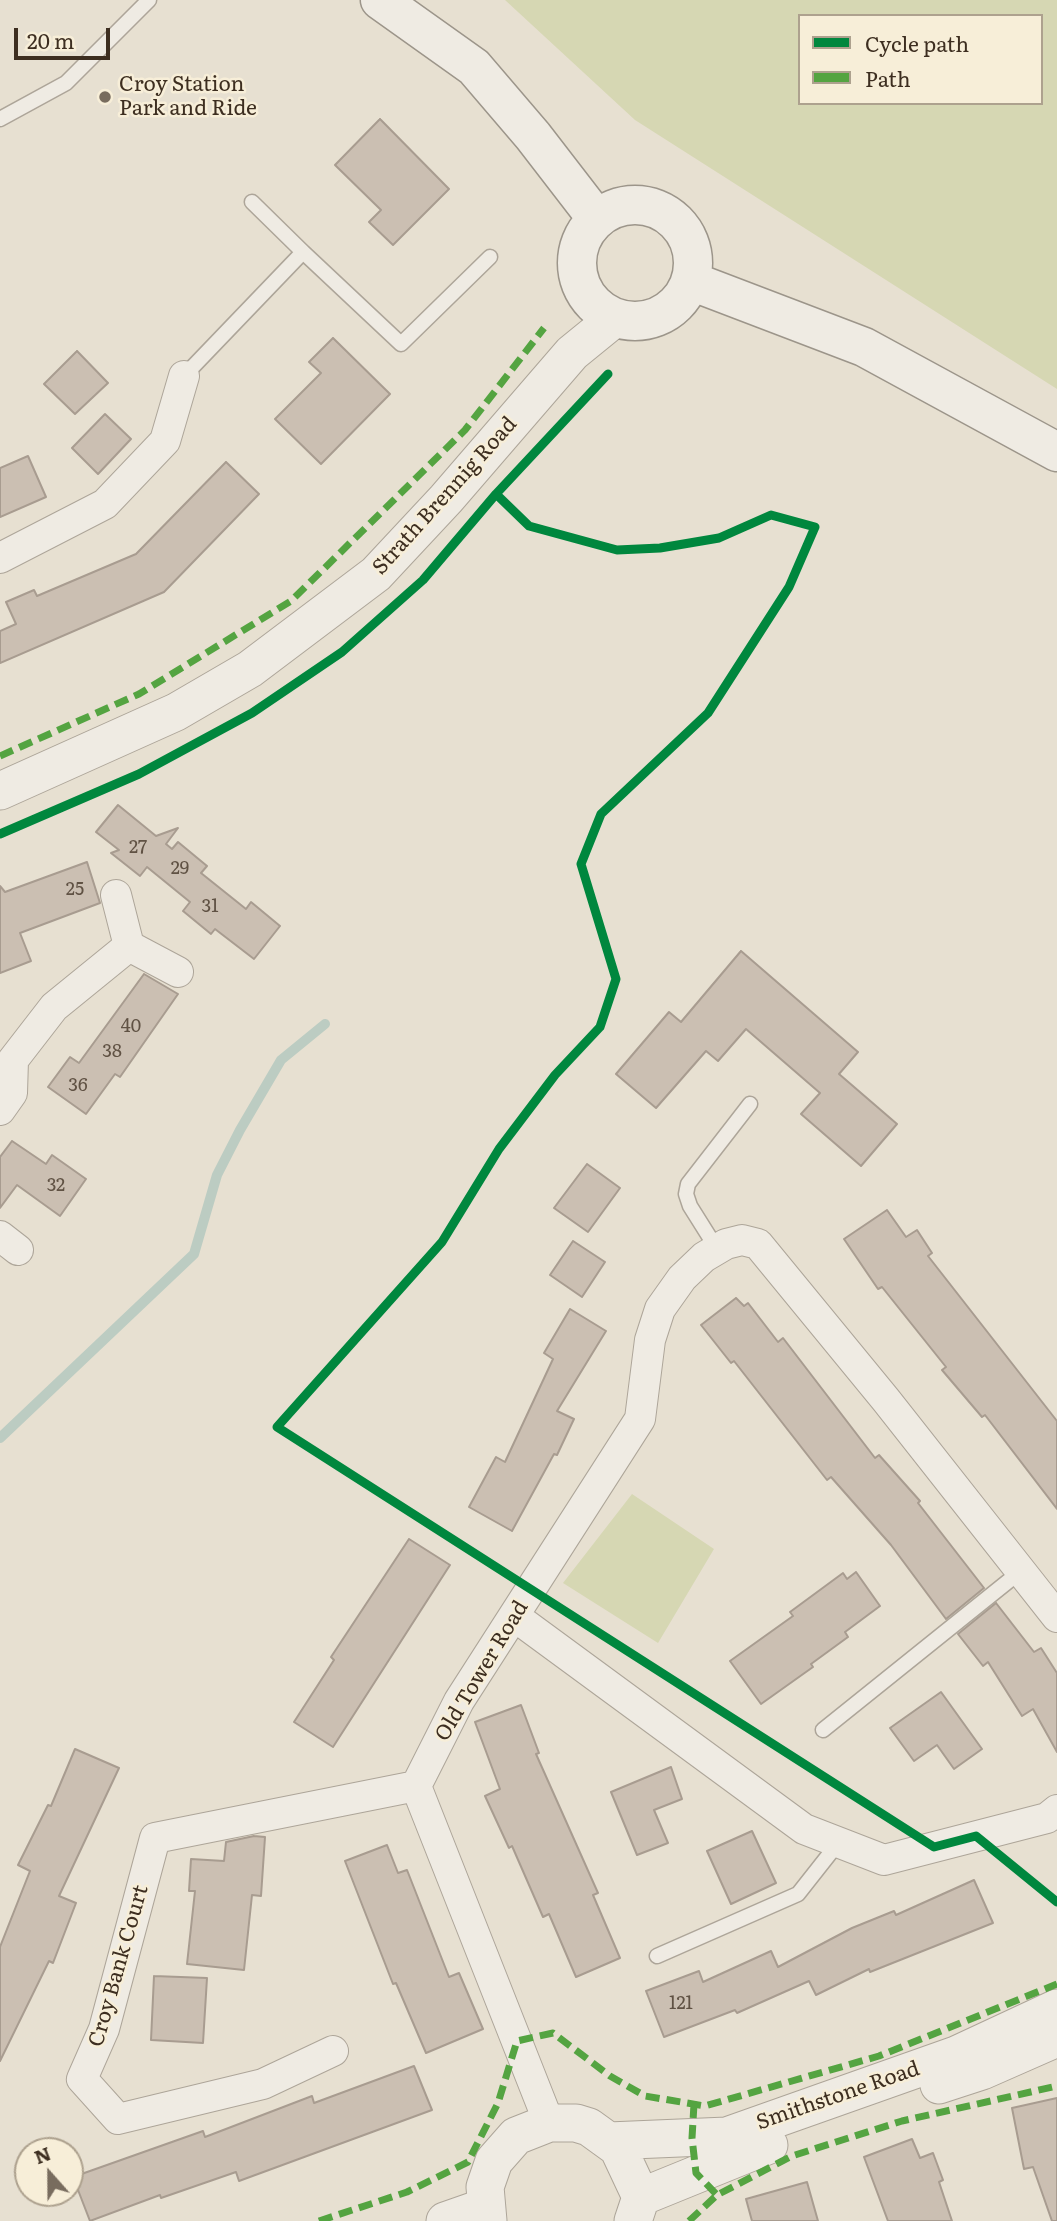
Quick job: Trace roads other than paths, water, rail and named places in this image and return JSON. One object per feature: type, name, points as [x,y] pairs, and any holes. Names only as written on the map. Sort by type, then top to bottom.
[{"type":"main road","points":[[380,0],[474,68],[533,136],[597,219]]},
{"type":"main road","points":[[638,205],[655,208],[673,219],[690,244],[694,264],[691,281],[679,301],[663,314],[634,322],[615,318],[597,308],[586,295],[578,277],[577,259],[582,239],[597,219],[618,207],[638,205]]},
{"type":"main road","points":[[691,281],[864,347],[1057,452]]},
{"type":"street","name":"Strath Brennig Road","points":[[0,791],[187,706],[250,669],[376,574],[446,499],[572,353],[615,318]]},
{"type":"street","points":[[0,558],[105,504],[165,441],[184,376]]},
{"type":"street","points":[[116,895],[128,946],[178,972]]},
{"type":"street","points":[[0,1110],[12,1093],[6,1060],[54,1007],[128,946]]},
{"type":"street","name":"Old Tower Road","points":[[416,1786],[459,1700],[640,1419],[650,1340],[660,1309],[682,1278],[717,1249],[742,1240],[758,1244],[886,1399],[1021,1571]]},
{"type":"street","points":[[1021,1571],[1057,1617]]},
{"type":"street","points":[[514,1616],[804,1829],[884,1860],[1047,1818],[1057,1810]]},
{"type":"street","points":[[416,1786],[549,2123]]},
{"type":"street","name":"Croy Bank Court","points":[[332,2051],[263,2084],[118,2119],[82,2079],[104,2029],[155,1838],[416,1786]]},
{"type":"street","name":"Smithstone Road","points":[[609,2141],[727,2136],[956,2055],[1057,2008]]},
{"type":"street","name":"Smithstone Road","points":[[445,2221],[486,2214],[485,2187],[494,2161],[516,2136],[549,2123],[576,2123],[589,2127],[618,2148],[637,2209],[715,2164],[864,2109],[982,2071],[1057,2038]]},
{"type":"lane","points":[[0,119],[66,83],[149,0]]},
{"type":"lane","points":[[252,202],[401,344],[489,257]]},
{"type":"lane","points":[[184,376],[303,252]]},
{"type":"lane","points":[[717,1249],[690,1206],[686,1194],[688,1184],[750,1104]]},
{"type":"lane","points":[[823,1730],[1021,1571]]},
{"type":"lane","points":[[657,1956],[798,1894],[839,1842]]},
{"type":"waterway","points":[[0,1438],[194,1254],[217,1175],[240,1130],[281,1060],[325,1024]]},
{"type":"place","name":"Croy Station Park and Ride","points":[[105,97]]}]
